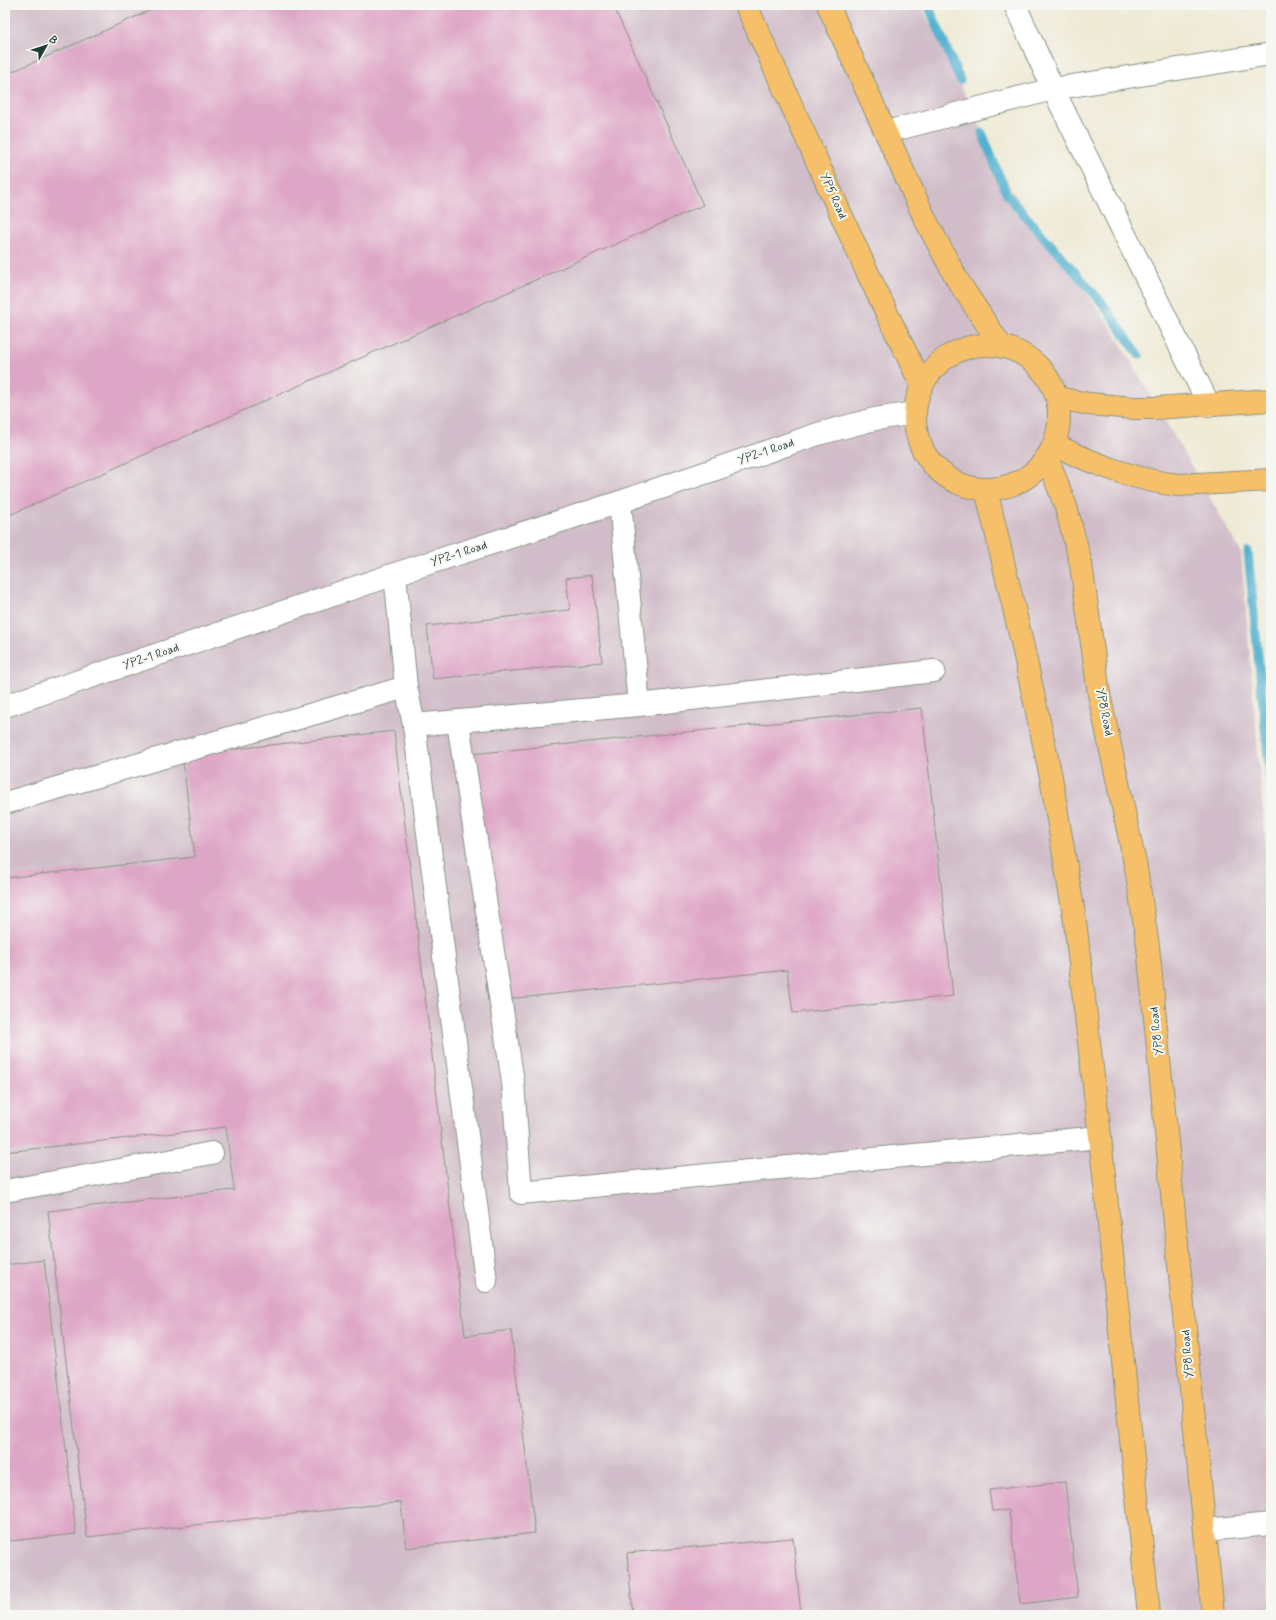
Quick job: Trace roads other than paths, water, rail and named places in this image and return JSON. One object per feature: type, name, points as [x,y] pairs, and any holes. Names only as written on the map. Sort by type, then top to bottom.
[{"type":"main road","name":"YP5 Road","points":[[746,5],[866,270],[922,386]]},
{"type":"main road","points":[[828,5],[925,219],[950,267],[973,306],[1000,346]]},
{"type":"main road","points":[[973,346],[1000,346],[1020,352],[1039,366],[1050,381],[1057,398],[1060,414],[1059,427],[1050,451],[1030,475],[1017,483],[1002,488],[986,489],[970,487],[955,481],[936,467],[920,442],[915,413],[917,401],[922,386],[932,369],[941,361],[956,352],[973,346]]},
{"type":"main road","points":[[1057,398],[1089,404],[1133,408],[1209,405],[1271,400]]},
{"type":"main road","points":[[1050,451],[1080,458],[1132,475],[1169,484],[1179,485],[1271,480]]},
{"type":"main road","name":"YP8 Road","points":[[1050,451],[1081,564],[1099,694],[1136,868],[1148,946],[1213,1615]]},
{"type":"main road","points":[[986,489],[1023,647],[1051,777],[1075,921],[1100,1137],[1149,1615]]},
{"type":"street","points":[[1015,5],[1053,89],[1209,405]]},
{"type":"street","points":[[886,132],[1053,89],[1271,54]]},
{"type":"street","name":"YP2-1 Road","points":[[5,706],[395,574],[620,502],[846,426],[875,419],[915,413]]},
{"type":"street","points":[[620,502],[639,705]]},
{"type":"street","points":[[395,574],[406,687],[414,725],[486,1281]]},
{"type":"street","points":[[414,725],[639,705],[934,671]]},
{"type":"street","points":[[5,803],[406,687]]},
{"type":"street","points":[[458,722],[513,1082],[521,1194],[1100,1137]]},
{"type":"street","points":[[5,1191],[212,1153]]},
{"type":"street","points":[[1205,1530],[1271,1524]]},
{"type":"waterway","points":[[928,5],[960,80]]},
{"type":"waterway","points":[[982,133],[1007,195],[1103,304],[1139,355]]},
{"type":"waterway","points":[[1248,552],[1271,789]]}]
